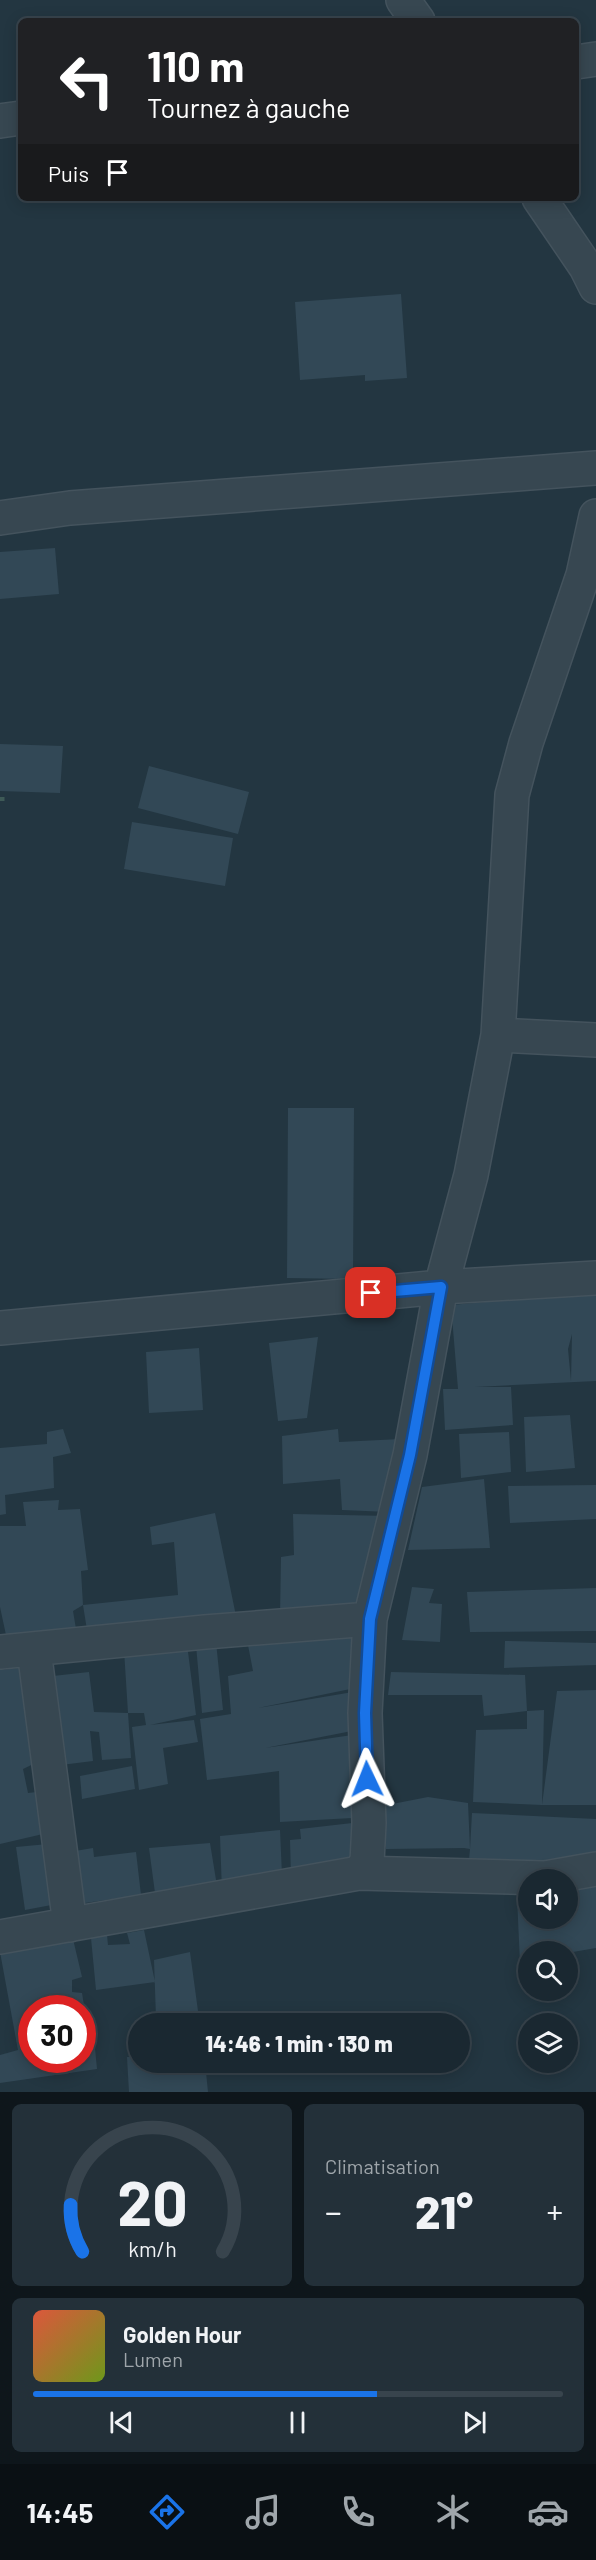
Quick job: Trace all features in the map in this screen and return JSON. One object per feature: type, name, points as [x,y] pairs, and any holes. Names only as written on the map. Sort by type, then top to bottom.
[{"type":"street","points":[[403,0],[415,18]]},
{"type":"street","points":[[579,62],[596,59]]},
{"type":"street","points":[[0,121],[18,118]]},
{"type":"street","points":[[541,201],[586,267],[596,287]]},
{"type":"street","points":[[0,518],[70,508],[596,468]]},
{"type":"street","points":[[359,1873],[367,1862],[369,1823],[365,1713],[370,1619],[410,1455],[441,1287],[471,1175],[498,1035],[512,795],[526,743],[583,575],[596,516]]},
{"type":"street","points":[[498,1035],[596,1040]]},
{"type":"street","points":[[0,1328],[441,1287],[596,1278]]},
{"type":"street","points":[[0,1653],[205,1632],[370,1619]]},
{"type":"street","points":[[34,1650],[70,1925]]},
{"type":"street","points":[[0,1938],[359,1873],[545,1878],[596,1869]]},
{"type":"path","points":[[0,799],[6,798]]},
{"type":"building","points":[[401,294],[407,378],[365,381],[365,375],[300,380],[295,302]]},
{"type":"building","points":[[55,548],[59,594],[0,599],[0,552]]},
{"type":"building","points":[[0,744],[63,746],[60,793],[0,791]]},
{"type":"building","points":[[149,766],[249,792],[238,834],[138,808]]},
{"type":"building","points":[[132,822],[233,838],[225,886],[124,869]]},
{"type":"building","points":[[288,1108],[354,1108],[353,1279],[287,1278]]},
{"type":"building","points":[[596,1292],[596,1381],[475,1387],[511,1387],[513,1425],[445,1430],[443,1389],[458,1389],[451,1305]],"holes":[[[572,1334],[571,1381],[568,1349]]]},
{"type":"building","points":[[318,1337],[307,1418],[278,1421],[269,1343]]},
{"type":"building","points":[[199,1348],[203,1410],[149,1413],[146,1352]]},
{"type":"building","points":[[570,1415],[575,1468],[526,1472],[524,1417]]},
{"type":"building","points":[[63,1429],[71,1453],[53,1457],[54,1488],[5,1495],[6,1514],[0,1515],[0,1448],[47,1444],[47,1432]]},
{"type":"building","points":[[338,1429],[339,1442],[401,1439],[389,1512],[342,1510],[340,1479],[283,1484],[282,1436]]},
{"type":"building","points":[[509,1432],[511,1472],[461,1478],[459,1434]]},
{"type":"building","points":[[484,1479],[490,1548],[408,1550],[422,1487]]},
{"type":"building","points":[[596,1485],[596,1519],[510,1523],[508,1486]]},
{"type":"building","points":[[59,1500],[58,1510],[80,1509],[88,1570],[81,1571],[83,1605],[73,1611],[76,1629],[6,1635],[0,1607],[0,1526],[26,1526],[23,1502]]},
{"type":"building","points":[[215,1513],[236,1616],[87,1630],[83,1605],[178,1595],[174,1542],[152,1545],[150,1527]]},
{"type":"building","points":[[293,1514],[389,1516],[368,1612],[280,1617],[281,1557],[294,1555]]},
{"type":"building","points":[[412,1587],[434,1589],[429,1603],[442,1604],[440,1642],[402,1640]]},
{"type":"building","points":[[596,1588],[596,1631],[470,1632],[467,1592]]},
{"type":"building","points":[[353,1632],[360,1687],[258,1708],[353,1692],[357,1730],[265,1748],[352,1735],[352,1818],[280,1822],[279,1771],[207,1780],[200,1719],[231,1714],[228,1676],[253,1671],[247,1640]]},
{"type":"building","points":[[505,1641],[596,1643],[596,1665],[504,1668]]},
{"type":"building","points":[[216,1642],[223,1710],[202,1713],[196,1645]]},
{"type":"building","points":[[187,1644],[196,1715],[150,1725],[194,1720],[198,1742],[163,1748],[168,1784],[139,1790],[132,1727],[146,1725],[144,1713],[128,1713],[124,1650]]},
{"type":"building","points":[[28,1667],[48,1757],[23,1769],[28,1793],[46,1791],[49,1807],[38,1807],[43,1834],[0,1844],[0,1670]]},
{"type":"building","points":[[89,1672],[94,1712],[128,1713],[131,1758],[102,1760],[99,1732],[90,1731],[93,1761],[61,1765],[53,1676]]},
{"type":"building","points":[[391,1672],[525,1675],[527,1711],[484,1716],[482,1695],[388,1695]]},
{"type":"building","points":[[596,1690],[596,1805],[542,1805],[557,1691]]},
{"type":"building","points":[[544,1710],[542,1805],[473,1802],[476,1730],[527,1729],[527,1711]]},
{"type":"building","points":[[132,1766],[135,1789],[82,1799],[80,1776]]},
{"type":"building","points":[[428,1797],[468,1803],[470,1849],[386,1849],[382,1806]]},
{"type":"building","points":[[472,1813],[596,1819],[596,1865],[469,1860]]},
{"type":"building","points":[[361,1822],[359,1873],[291,1877],[290,1840],[301,1839],[300,1829]]},
{"type":"building","points":[[280,1830],[282,1875],[222,1892],[220,1836]]},
{"type":"building","points":[[59,1843],[62,1903],[25,1910],[16,1847]]},
{"type":"building","points":[[210,1843],[217,1886],[155,1893],[149,1848]]},
{"type":"building","points":[[93,1848],[94,1857],[136,1852],[141,1895],[78,1904],[75,1851]]},
{"type":"building","points":[[596,1885],[596,1948],[578,1951],[578,1941],[519,1941],[518,1929],[578,1929],[578,1888]]},
{"type":"building","points":[[144,1930],[155,1982],[96,1990],[91,1938],[107,1935],[108,1945],[130,1944],[127,1933]]},
{"type":"building","points":[[73,1939],[82,1977],[72,1980],[72,1992],[82,1993],[82,1995],[18,1995],[18,2050],[0,1952]]},
{"type":"building","points":[[190,1952],[198,2011],[156,2013],[154,1960]]},
{"type":"building","points":[[18,2050],[18,2073],[69,2073],[0,2083],[0,2055]]},
{"type":"building","points":[[127,2057],[128,2073],[206,2073],[208,2092],[129,2092]]},
{"type":"route","points":[[367,1779],[365,1713],[370,1619],[410,1455],[441,1287],[371,1293]]}]
